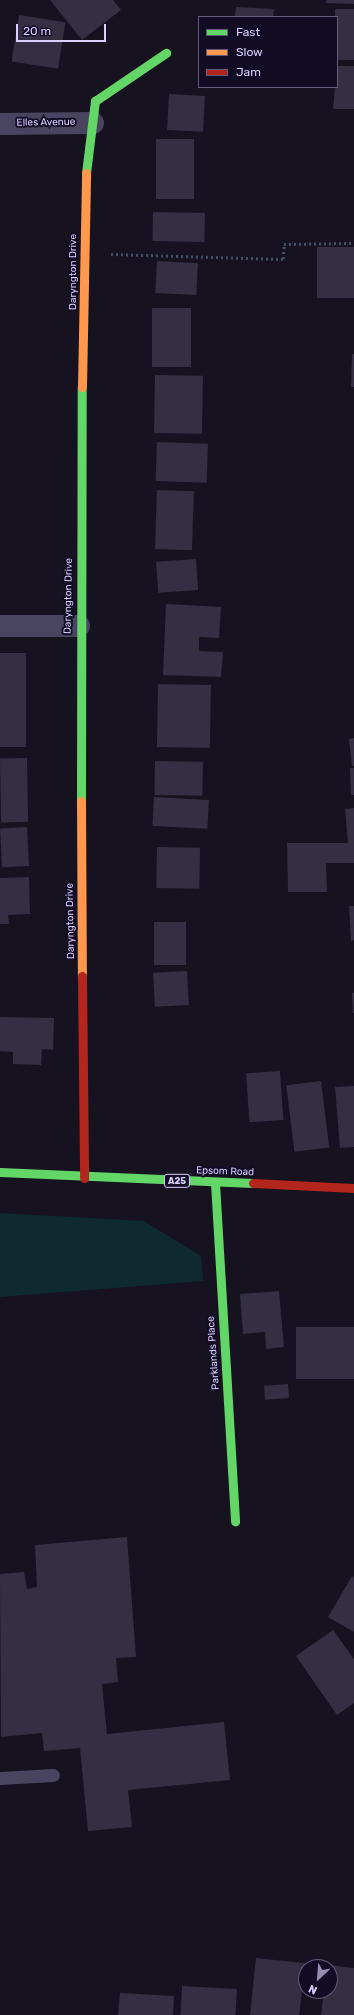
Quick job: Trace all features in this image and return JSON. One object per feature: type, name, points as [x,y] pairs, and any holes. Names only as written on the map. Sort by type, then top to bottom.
[{"type":"street","name":"Daryngton Drive","points":[[84,1178],[80,626],[85,183],[95,101],[166,53]]},
{"type":"street","name":"Elles Avenue","points":[[0,124],[93,123]]},
{"type":"street","points":[[0,626],[80,626]]},
{"type":"street","name":"Epsom Road","points":[[0,1172],[84,1178],[354,1188]]},
{"type":"street","name":"Parklands Place","points":[[215,1183],[236,1521]]},
{"type":"lane","points":[[0,1778],[53,1775]]},
{"type":"path","points":[[85,254],[283,259],[284,244],[354,243]]},
{"type":"green space","points":[[0,1213],[144,1221],[201,1256],[203,1281],[0,1297]]},
{"type":"building","points":[[50,0],[113,0],[121,10],[82,40]]},
{"type":"building","points":[[326,0],[354,0],[354,4],[326,3]]},
{"type":"building","points":[[236,7],[274,9],[273,16],[235,16]]},
{"type":"building","points":[[335,9],[354,9],[354,60],[338,60],[338,16],[335,16]]},
{"type":"building","points":[[19,15],[65,22],[58,69],[12,61]]},
{"type":"building","points":[[338,66],[354,66],[354,109],[333,109],[335,88],[338,88]]},
{"type":"building","points":[[169,94],[205,96],[203,132],[167,130]]},
{"type":"building","points":[[156,139],[194,139],[194,199],[156,199]]},
{"type":"building","points":[[153,212],[205,213],[204,242],[152,241]]},
{"type":"building","points":[[317,247],[354,247],[354,298],[317,298]]},
{"type":"building","points":[[157,261],[198,263],[196,295],[155,293]]},
{"type":"building","points":[[152,308],[191,308],[191,367],[152,367]]},
{"type":"building","points":[[352,354],[354,354],[354,387],[351,387]]},
{"type":"building","points":[[155,375],[203,376],[202,434],[154,433]]},
{"type":"building","points":[[157,442],[208,444],[207,483],[156,481]]},
{"type":"building","points":[[157,490],[194,491],[192,550],[155,549]]},
{"type":"building","points":[[196,559],[198,590],[158,593],[156,562]]},
{"type":"building","points":[[166,604],[221,607],[219,638],[199,637],[199,651],[223,652],[221,677],[163,675]]},
{"type":"building","points":[[0,653],[26,653],[26,747],[0,747]]},
{"type":"building","points":[[158,684],[211,685],[210,748],[157,747]]},
{"type":"building","points":[[354,738],[354,766],[352,766],[349,739]]},
{"type":"building","points":[[0,758],[27,758],[28,822],[1,822]]},
{"type":"building","points":[[155,761],[203,762],[202,796],[154,795]]},
{"type":"building","points":[[350,768],[354,768],[354,795],[351,795]]},
{"type":"building","points":[[154,797],[209,800],[207,829],[152,826]]},
{"type":"building","points":[[354,808],[354,863],[326,863],[327,892],[288,892],[287,843],[348,843],[345,809]]},
{"type":"building","points":[[27,827],[29,866],[2,867],[0,828]]},
{"type":"building","points":[[157,847],[200,848],[199,889],[156,888]]},
{"type":"building","points":[[29,877],[30,914],[8,915],[9,924],[0,924],[0,878]]},
{"type":"building","points":[[349,906],[354,906],[354,940],[351,941]]},
{"type":"building","points":[[154,922],[186,922],[186,965],[154,965]]},
{"type":"building","points":[[187,971],[189,1005],[155,1007],[153,973]]},
{"type":"building","points":[[352,993],[354,993],[354,1013],[353,1013]]},
{"type":"building","points":[[0,1017],[54,1018],[53,1050],[42,1049],[41,1065],[13,1064],[13,1052],[0,1051]]},
{"type":"building","points":[[280,1071],[283,1120],[250,1122],[246,1073]]},
{"type":"building","points":[[321,1081],[329,1148],[294,1152],[286,1085]]},
{"type":"building","points":[[354,1086],[354,1147],[340,1148],[335,1087]]},
{"type":"building","points":[[279,1291],[284,1347],[266,1349],[265,1332],[243,1334],[240,1294]]},
{"type":"building","points":[[296,1327],[354,1327],[354,1379],[296,1379]]},
{"type":"building","points":[[288,1384],[289,1398],[265,1400],[264,1386]]},
{"type":"building","points":[[127,1537],[136,1657],[116,1658],[118,1682],[102,1684],[107,1734],[224,1722],[230,1780],[128,1790],[132,1827],[88,1831],[80,1748],[44,1751],[42,1733],[1,1737],[0,1574],[24,1572],[27,1589],[37,1587],[35,1545]]},
{"type":"building","points":[[352,1576],[354,1578],[354,1632],[328,1617]]},
{"type":"building","points":[[333,1630],[354,1659],[354,1703],[337,1715],[296,1656]]},
{"type":"building","points":[[256,1958],[298,1962],[298,1999],[301,1999],[299,2015],[250,2015]]},
{"type":"building","points":[[338,1966],[354,1968],[354,2015],[321,2015],[323,1999],[338,1999]]},
{"type":"building","points":[[182,1986],[237,1989],[236,2015],[180,2015]]},
{"type":"building","points":[[120,1993],[174,1996],[173,2015],[118,2015]]},
{"type":"traffic: fast","points":[[86,173],[95,101],[166,53]]},
{"type":"traffic: fast","points":[[81,801],[82,387]]},
{"type":"traffic: fast","points":[[0,1172],[253,1183]]},
{"type":"traffic: fast","points":[[215,1183],[235,1521]]},
{"type":"traffic: slow","points":[[82,387],[86,173]]},
{"type":"traffic: slow","points":[[81,801],[82,976]]},
{"type":"traffic: jam","points":[[82,976],[84,1178]]},
{"type":"traffic: jam","points":[[253,1183],[354,1188]]}]
